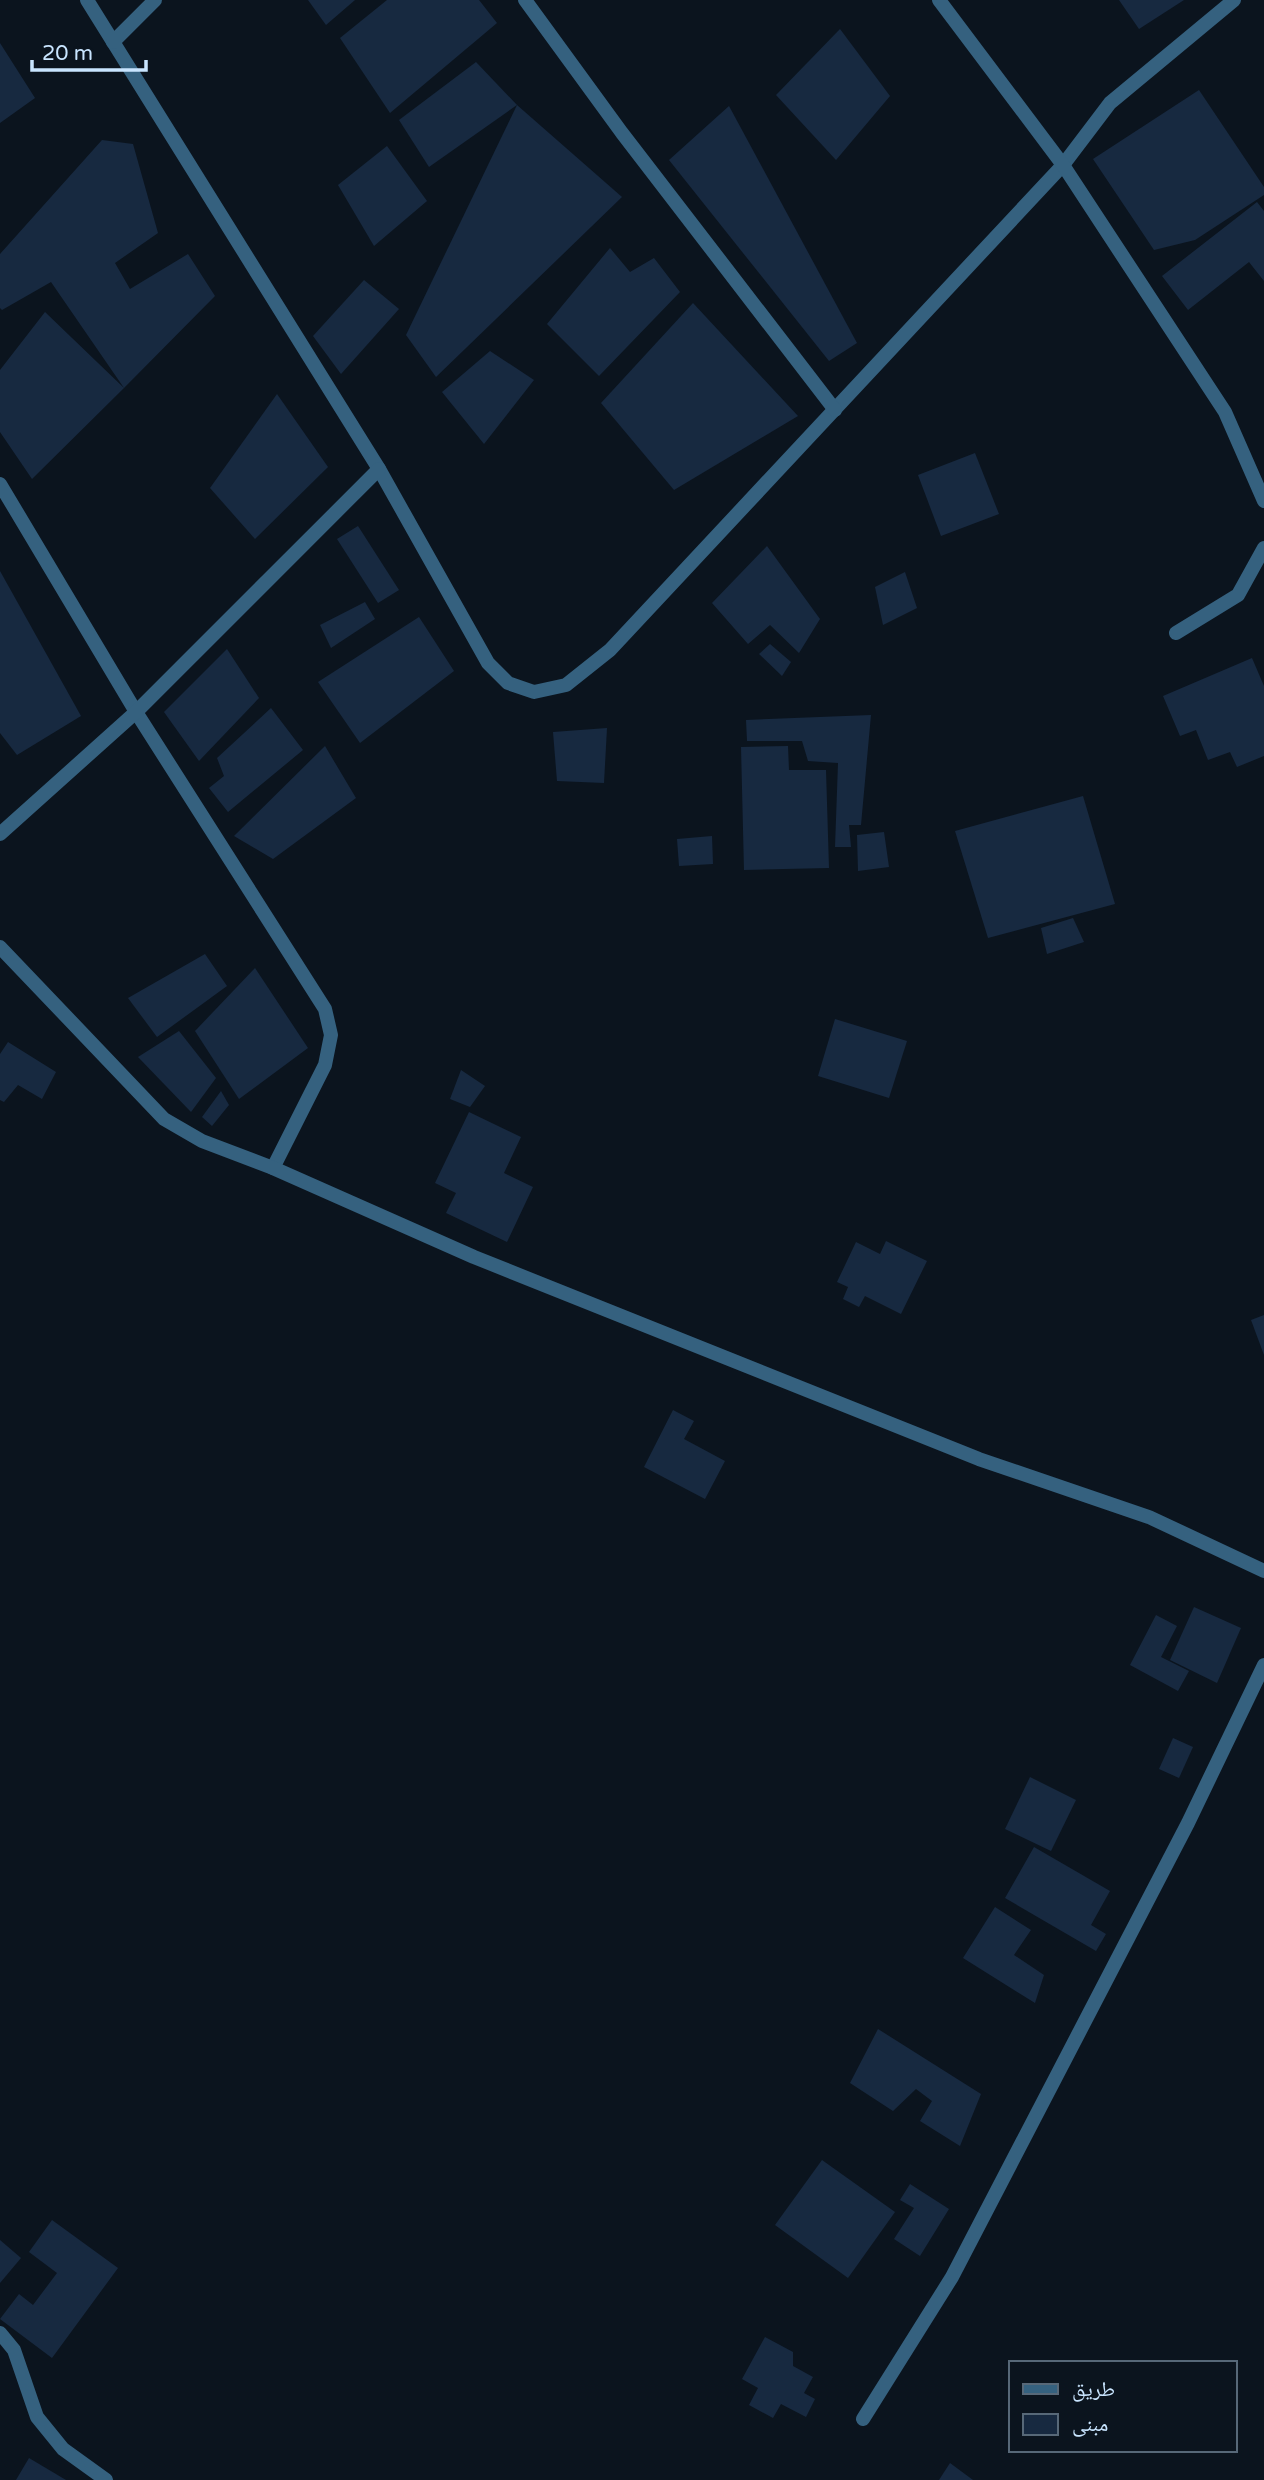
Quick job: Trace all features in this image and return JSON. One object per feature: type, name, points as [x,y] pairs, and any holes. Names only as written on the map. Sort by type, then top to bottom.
[{"type":"street","points":[[87,0],[379,469],[488,663],[508,683],[534,692],[566,685],[610,650],[1063,165],[1110,103],[1234,0]]},
{"type":"street","points":[[113,42],[155,0]]},
{"type":"street","points":[[525,0],[622,133],[835,410]]},
{"type":"street","points":[[939,0],[1063,165],[1225,412],[1264,501]]},
{"type":"street","points":[[0,834],[136,712],[379,469]]},
{"type":"street","points":[[0,484],[136,712],[325,1009],[331,1035],[325,1065],[273,1168]]},
{"type":"street","points":[[1176,633],[1238,595],[1264,548]]},
{"type":"street","points":[[0,947],[164,1118],[202,1141],[273,1168],[474,1257],[979,1459],[1149,1517],[1264,1571]]},
{"type":"street","points":[[863,2419],[965,2254],[1182,1836],[1264,1665]]},
{"type":"street","points":[[0,2333],[14,2350],[37,2417],[63,2449],[106,2480]]},
{"type":"building","points":[[308,0],[355,0],[326,25]]},
{"type":"building","points":[[387,0],[479,0],[497,23],[390,113],[340,38]]},
{"type":"building","points":[[1119,0],[1184,0],[1139,29]]},
{"type":"building","points":[[840,29],[890,96],[836,160],[776,95]]},
{"type":"building","points":[[0,43],[35,98],[0,123]]},
{"type":"building","points":[[476,62],[517,105],[429,167],[399,120]]},
{"type":"building","points":[[1199,90],[1264,187],[1264,195],[1195,240],[1154,250],[1093,159]]},
{"type":"building","points":[[517,105],[622,197],[436,377],[406,335]]},
{"type":"building","points":[[729,106],[857,343],[829,361],[669,160]]},
{"type":"building","points":[[102,140],[133,144],[158,233],[115,263],[130,289],[188,254],[215,296],[124,388],[51,282],[2,310],[0,308],[0,254]]},
{"type":"building","points":[[387,146],[427,201],[374,246],[338,185]]},
{"type":"building","points":[[1257,202],[1264,211],[1264,281],[1249,262],[1188,310],[1162,276]]},
{"type":"building","points":[[610,248],[630,272],[654,258],[680,292],[599,376],[547,324]]},
{"type":"building","points":[[364,280],[399,309],[341,374],[313,336]]},
{"type":"building","points":[[693,303],[798,416],[674,490],[601,403]]},
{"type":"building","points":[[45,312],[124,388],[32,479],[0,432],[0,370]]},
{"type":"building","points":[[490,351],[534,380],[484,444],[442,392]]},
{"type":"building","points":[[277,394],[328,467],[255,539],[210,488]]},
{"type":"building","points":[[975,453],[999,514],[941,536],[918,475]]},
{"type":"building","points":[[358,526],[399,590],[378,603],[337,539]]},
{"type":"building","points":[[767,546],[820,619],[799,653],[770,625],[748,644],[712,603]]},
{"type":"building","points":[[0,571],[81,716],[17,755],[0,733]]},
{"type":"building","points":[[905,572],[917,608],[883,625],[875,587]]},
{"type":"building","points":[[365,602],[375,619],[331,648],[320,625]]},
{"type":"building","points":[[419,617],[454,671],[360,743],[318,682]]},
{"type":"building","points":[[770,644],[791,662],[782,676],[759,654]]},
{"type":"building","points":[[227,649],[259,698],[199,761],[164,712]]},
{"type":"building","points":[[1252,658],[1264,686],[1264,756],[1237,767],[1230,752],[1208,760],[1196,730],[1180,736],[1163,696]]},
{"type":"building","points":[[271,708],[303,750],[228,812],[209,788],[224,776],[217,758]]},
{"type":"building","points":[[871,715],[861,825],[849,825],[851,847],[835,847],[838,763],[808,761],[802,741],[747,741],[746,720]]},
{"type":"building","points":[[607,728],[604,783],[557,781],[553,732]]},
{"type":"building","points":[[325,746],[356,798],[273,859],[234,836]]},
{"type":"building","points":[[788,746],[789,770],[826,770],[829,868],[744,870],[741,747]]},
{"type":"building","points":[[1083,796],[1115,904],[988,938],[955,831]]},
{"type":"building","points":[[884,832],[889,867],[858,871],[857,835]]},
{"type":"building","points":[[712,836],[713,864],[679,866],[677,839]]},
{"type":"building","points":[[1073,918],[1084,942],[1047,954],[1041,928]]},
{"type":"building","points":[[205,954],[227,986],[157,1037],[128,998]]},
{"type":"building","points":[[255,968],[308,1048],[239,1099],[195,1031]]},
{"type":"building","points":[[835,1019],[907,1041],[889,1098],[818,1076]]},
{"type":"building","points":[[179,1031],[216,1078],[191,1112],[138,1057]]},
{"type":"building","points":[[8,1042],[56,1072],[42,1099],[18,1085],[4,1102],[0,1100],[0,1054]]},
{"type":"building","points":[[461,1070],[485,1086],[470,1107],[450,1099]]},
{"type":"building","points":[[221,1091],[229,1105],[212,1126],[202,1117]]},
{"type":"building","points":[[469,1112],[521,1137],[504,1173],[533,1187],[507,1242],[446,1213],[456,1193],[435,1183]]},
{"type":"building","points":[[886,1241],[927,1261],[901,1314],[865,1296],[859,1307],[843,1299],[848,1287],[837,1282],[856,1242],[880,1254]]},
{"type":"building","points":[[1264,1315],[1264,1355],[1251,1320]]},
{"type":"building","points":[[673,1410],[694,1421],[684,1439],[725,1461],[705,1499],[644,1467]]},
{"type":"building","points":[[1194,1607],[1241,1628],[1217,1683],[1170,1660]]},
{"type":"building","points":[[1156,1615],[1177,1626],[1161,1657],[1189,1671],[1178,1691],[1130,1665]]},
{"type":"building","points":[[1173,1738],[1193,1747],[1179,1778],[1159,1769]]},
{"type":"building","points":[[1030,1777],[1076,1800],[1051,1851],[1005,1829]]},
{"type":"building","points":[[1034,1847],[1110,1891],[1091,1925],[1106,1934],[1096,1951],[1005,1898]]},
{"type":"building","points":[[995,1907],[1031,1930],[1014,1955],[1044,1975],[1035,2003],[963,1958]]},
{"type":"building","points":[[878,2029],[981,2094],[960,2146],[920,2121],[932,2101],[916,2089],[893,2111],[850,2083]]},
{"type":"building","points":[[822,2160],[895,2212],[848,2278],[775,2225]]},
{"type":"building","points":[[910,2184],[949,2209],[920,2256],[894,2239],[914,2208],[900,2200]]},
{"type":"building","points":[[52,2220],[118,2268],[52,2358],[0,2319],[19,2294],[33,2305],[57,2273],[29,2252]]},
{"type":"building","points":[[0,2240],[21,2258],[0,2283]]},
{"type":"building","points":[[765,2337],[793,2352],[793,2366],[813,2377],[804,2393],[815,2399],[806,2417],[781,2404],[773,2418],[749,2405],[758,2388],[742,2379]]},
{"type":"building","points":[[29,2458],[66,2480],[16,2480]]},
{"type":"building","points":[[950,2463],[973,2480],[939,2480]]}]
